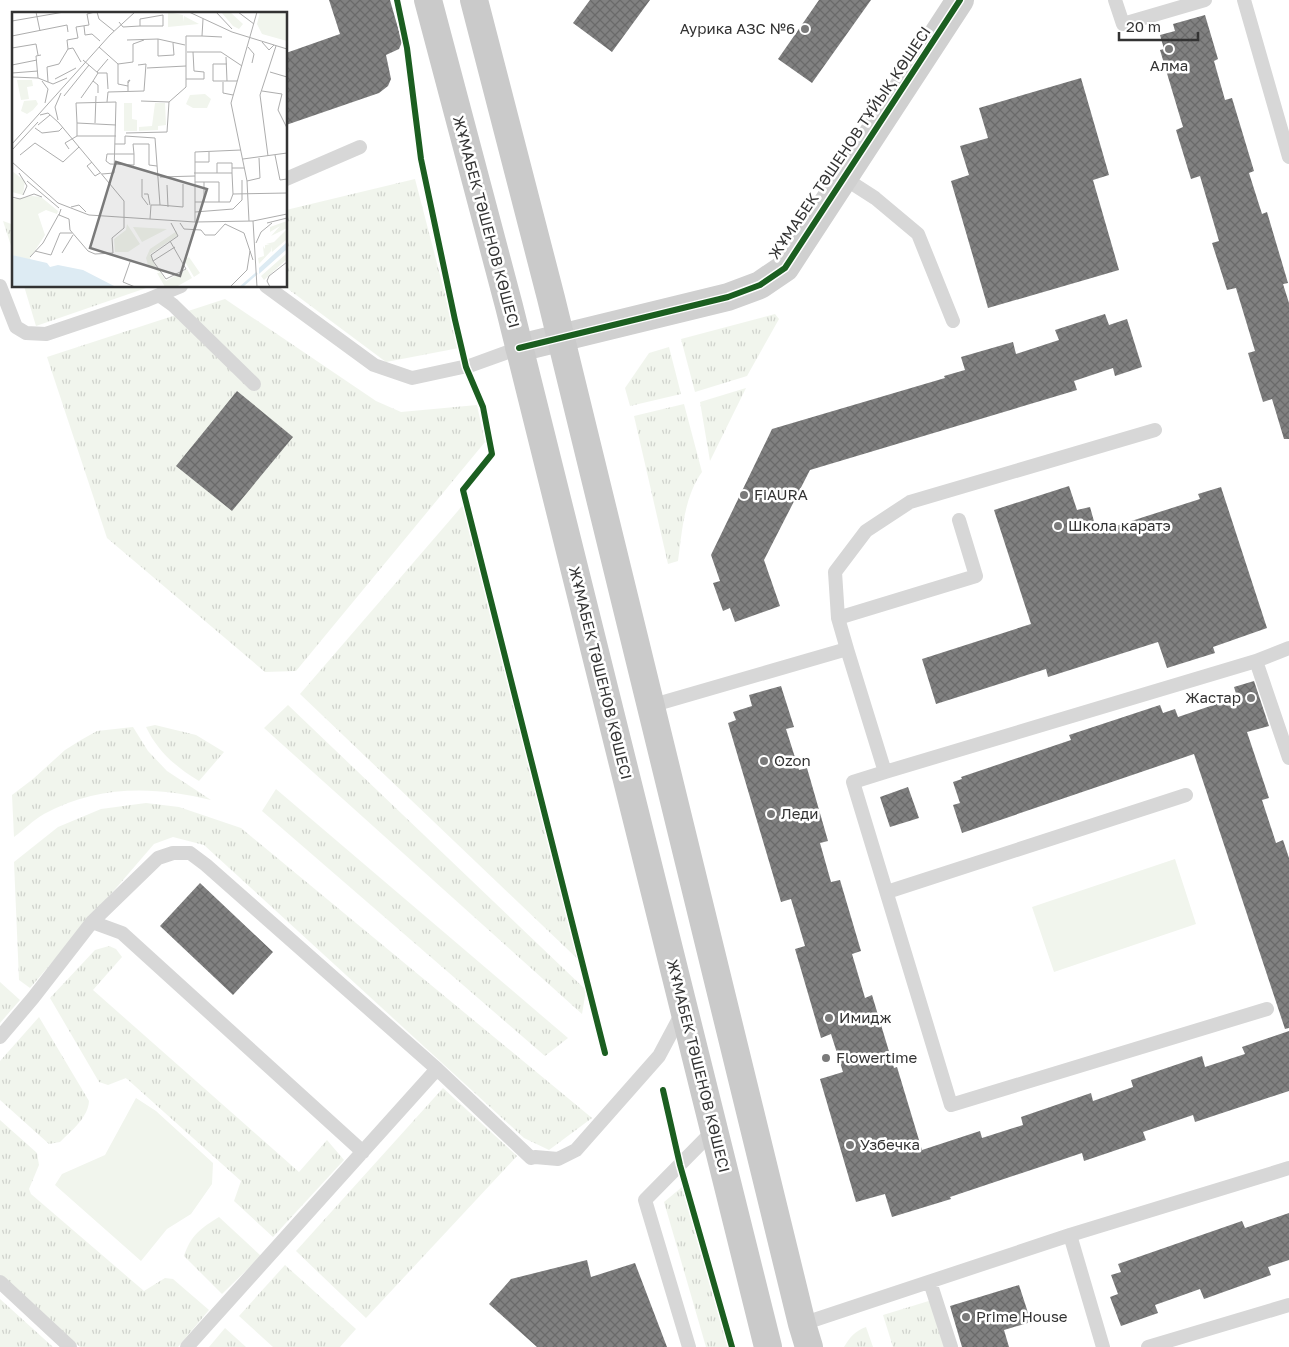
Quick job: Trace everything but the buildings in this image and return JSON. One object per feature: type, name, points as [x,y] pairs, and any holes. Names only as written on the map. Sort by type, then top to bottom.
[{"type":"main road","name":"ЖҰМАБЕК ТӘШЕНОВ КӨШЕСІ","points":[[428,0],[519,348],[768,1347]]},
{"type":"main road","points":[[474,0],[560,339],[805,1336]]},
{"type":"street","name":"ЖҰМАБЕК ТӘШЕНОВ ТҰЙЫҚ КӨШЕСІ","points":[[519,348],[728,297],[760,285],[785,268],[960,0]]},
{"type":"lane","points":[[1115,0],[1123,24],[1205,0]]},
{"type":"lane","points":[[1244,0],[1289,157]]},
{"type":"lane","points":[[288,178],[360,147]]},
{"type":"lane","points":[[844,178],[875,198],[918,234],[952,321]]},
{"type":"lane","points":[[0,286],[16,328],[26,333],[46,334],[176,288]]},
{"type":"lane","points":[[269,288],[374,364],[412,378],[472,365],[519,348]]},
{"type":"lane","points":[[159,295],[173,305],[254,384]]},
{"type":"lane","points":[[885,772],[838,618],[835,572],[866,531],[910,502],[1155,430]]},
{"type":"lane","points":[[838,618],[976,576],[959,520]]},
{"type":"lane","points":[[1267,1009],[951,1105],[853,782],[1256,661],[1289,648]]},
{"type":"lane","points":[[650,706],[847,649]]},
{"type":"lane","points":[[1256,661],[1289,758]]},
{"type":"lane","points":[[887,892],[1186,795]]},
{"type":"lane","points":[[0,1037],[34,998],[92,922],[158,858],[173,853],[190,853],[206,865],[437,1070],[531,1158],[558,1159],[576,1150],[659,1056],[684,1009]]},
{"type":"lane","points":[[92,922],[122,933],[363,1152]]},
{"type":"lane","points":[[187,1347],[437,1070]]},
{"type":"lane","points":[[689,1347],[645,1200],[714,1130]]},
{"type":"lane","points":[[805,1336],[930,1282],[1070,1235],[1289,1168]]},
{"type":"lane","points":[[1070,1235],[1103,1347]]},
{"type":"lane","points":[[0,1282],[70,1347]]},
{"type":"lane","points":[[930,1282],[950,1347]]},
{"type":"lane","points":[[1148,1347],[1289,1305]]},
{"type":"green space","points":[[415,179],[459,348],[386,362],[287,288],[288,210]]},
{"type":"green space","points":[[3,221],[12,224],[12,249]]},
{"type":"green space","points":[[25,288],[146,288],[36,326]]},
{"type":"green space","points":[[225,299],[376,401],[401,412],[477,405],[485,442],[296,671],[265,672],[107,538],[47,357]]},
{"type":"green space","points":[[775,314],[779,319],[747,376],[695,392],[681,339]]},
{"type":"green space","points":[[669,347],[681,394],[630,406],[625,388],[649,353]]},
{"type":"green space","points":[[746,388],[710,461],[700,402]]},
{"type":"green space","points":[[684,404],[702,472],[691,492],[678,561],[668,564],[634,416]]},
{"type":"green space","points":[[463,505],[586,967],[300,694]]},
{"type":"green space","points":[[288,705],[586,990],[582,1014],[264,728]]},
{"type":"green space","points":[[155,725],[196,735],[224,752],[199,781],[175,764],[156,744],[146,727]]},
{"type":"green space","points":[[133,727],[148,751],[167,771],[211,800],[168,792],[126,791],[105,793],[64,804],[36,819],[14,837],[12,795],[65,750],[97,731]]},
{"type":"green space","points":[[276,789],[568,1038],[545,1056],[262,811]]},
{"type":"green space","points":[[146,803],[179,807],[241,828],[592,1118],[549,1150],[524,1138],[204,845],[173,837],[154,844],[30,988],[19,980],[14,862],[58,827],[101,809]]},
{"type":"green space","points":[[1175,859],[1196,924],[1054,972],[1032,907]]},
{"type":"green space","points":[[109,946],[116,949],[122,957],[93,990],[299,1172],[327,1140],[344,1160],[273,1237],[234,1201],[241,1181],[126,1078],[108,1085],[99,1082],[50,998],[95,950]]},
{"type":"green space","points":[[0,982],[20,1000],[0,1023]]},
{"type":"green space","points":[[39,1017],[89,1101],[86,1113],[74,1129],[60,1142],[49,1144],[0,1100],[0,1061]]},
{"type":"green space","points":[[443,1088],[517,1156],[366,1318],[296,1251]]},
{"type":"green space","points":[[136,1098],[156,1111],[213,1163],[212,1184],[191,1214],[167,1229],[141,1261],[55,1185],[62,1174],[105,1155]]},
{"type":"green space","points":[[0,1120],[37,1153],[39,1165],[29,1189],[31,1194],[144,1291],[165,1278],[173,1279],[209,1310],[178,1347],[80,1347],[0,1275]]},
{"type":"green space","points":[[682,1187],[728,1347],[706,1347],[664,1202]]},
{"type":"green space","points":[[219,1217],[261,1256],[222,1294],[184,1256],[193,1237]]},
{"type":"green space","points":[[285,1265],[356,1329],[340,1347],[273,1347],[239,1316]]},
{"type":"green space","points":[[0,1299],[53,1347],[0,1347]]},
{"type":"green space","points":[[932,1300],[946,1347],[893,1347],[883,1315]]},
{"type":"green space","points":[[866,1327],[873,1347],[844,1347],[853,1335]]},
{"type":"green space","points":[[225,1328],[246,1347],[209,1347]]},
{"type":"cycle path","points":[[397,0],[407,48],[421,159],[466,367],[483,407],[492,454],[463,490],[605,1053]]},
{"type":"cycle path","points":[[519,348],[728,297],[760,285],[785,268],[960,0]]},
{"type":"cycle path","points":[[663,1090],[680,1165],[732,1347]]},
{"type":"place","name":"Аурика АЗС №6","points":[[805,29]]},
{"type":"place","name":"Алма","points":[[1169,49]]},
{"type":"place","name":"FiAURA","points":[[744,495]]},
{"type":"place","name":"Школа каратэ","points":[[1058,526]]},
{"type":"place","name":"Жастар","points":[[1251,698]]},
{"type":"place","name":"Ozon","points":[[764,761]]},
{"type":"place","name":"Леди","points":[[771,814]]},
{"type":"place","name":"Имидж","points":[[829,1018]]},
{"type":"place","name":"Flowertime","points":[[826,1058]]},
{"type":"place","name":"Узбечка","points":[[850,1145]]},
{"type":"place","name":"Prime House","points":[[966,1317]]}]
